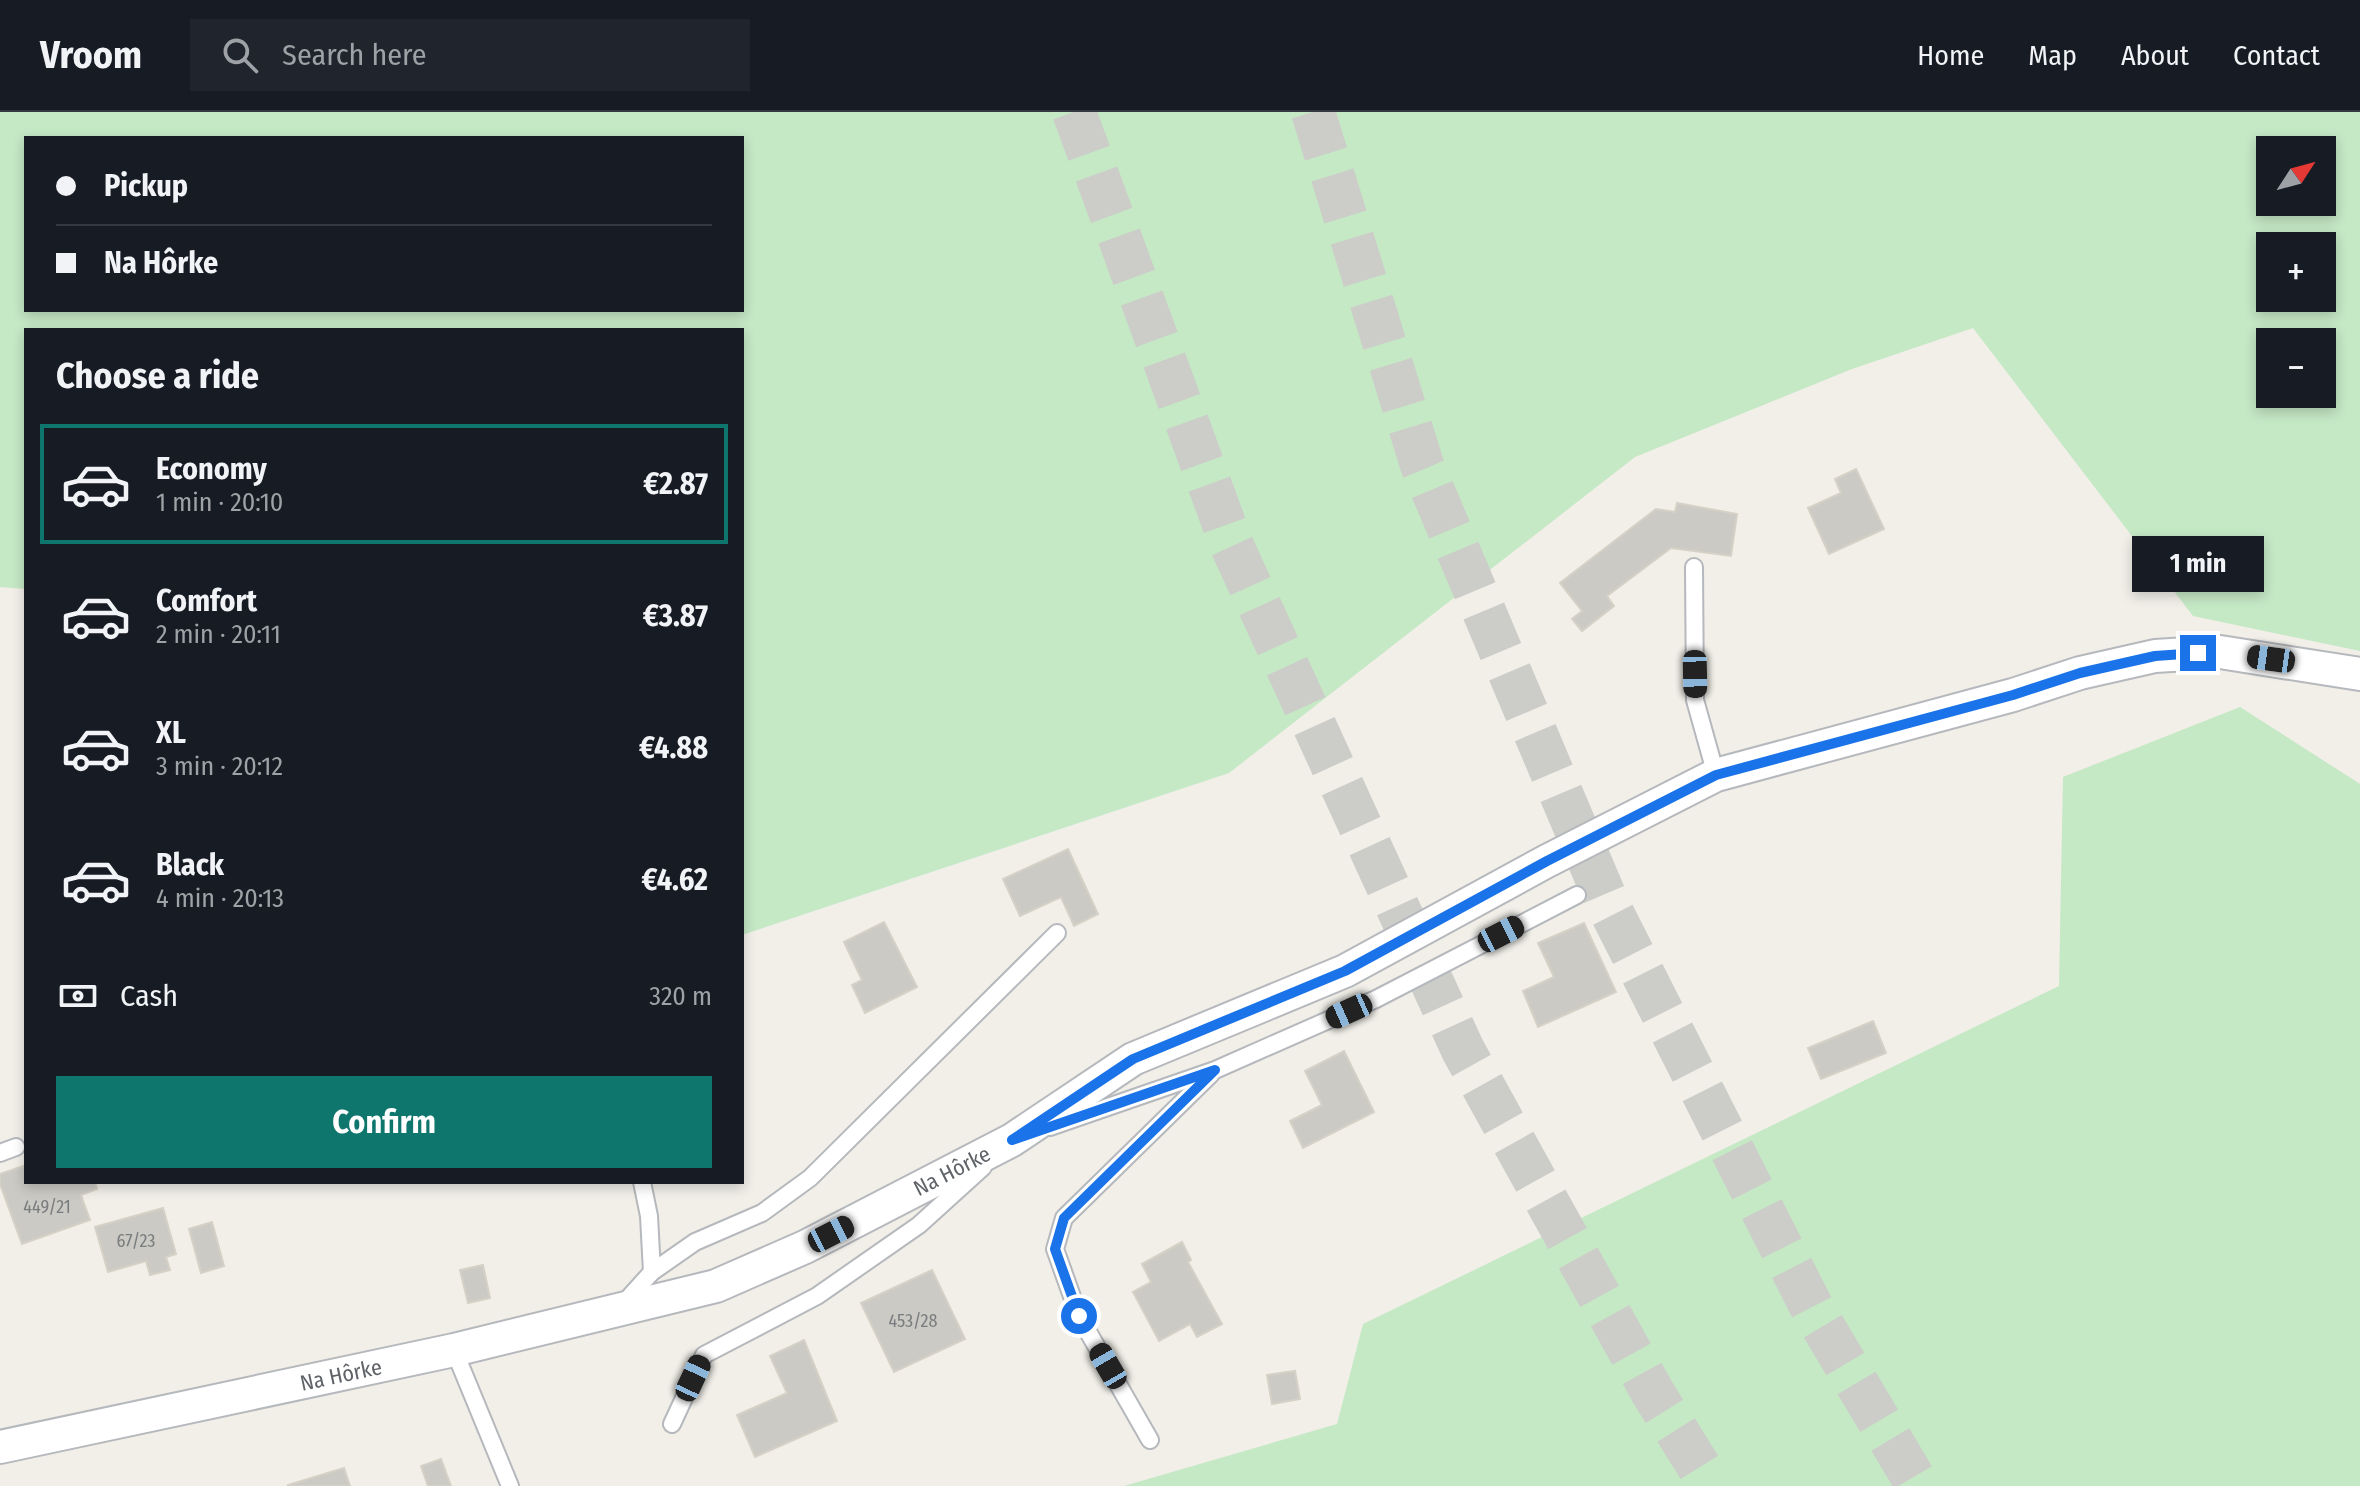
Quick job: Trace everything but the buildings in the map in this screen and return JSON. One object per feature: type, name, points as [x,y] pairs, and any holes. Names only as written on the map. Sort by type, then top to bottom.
[{"type":"street","name":"Na Hôrke","points":[[0,1447],[454,1350],[716,1286],[805,1247],[1012,1140],[1133,1059],[1345,971],[1547,861],[1716,775],[2013,695],[2080,673],[2155,656],[2220,652],[2360,674]]},
{"type":"lane","points":[[1694,567],[1695,700],[1716,775]]},
{"type":"lane","points":[[672,1424],[704,1355],[817,1296],[919,1225],[1012,1140],[1215,1070],[1376,999],[1577,895]]},
{"type":"lane","points":[[620,1307],[652,1272],[695,1242],[762,1213],[810,1178],[1057,933]]},
{"type":"lane","points":[[1150,1440],[1079,1316],[1055,1249],[1064,1218],[1215,1070]]},
{"type":"lane","points":[[642,1184],[649,1216],[652,1272]]},
{"type":"lane","points":[[454,1350],[510,1486]]},
{"type":"green space","points":[[0,112],[2360,112],[2360,651],[2193,616],[1973,328],[1852,369],[1635,457],[1229,773],[744,934],[744,328],[24,328],[24,589],[0,587]]},
{"type":"green space","points":[[2240,707],[2360,784],[2360,1486],[1124,1486],[1337,1424],[1363,1324],[2059,986],[2063,777]]},
{"type":"tunnel","points":[[1074,112],[1232,546],[1463,1050],[1653,1393],[1711,1486]]},
{"type":"tunnel","points":[[1313,112],[1422,465],[1609,907],[1812,1308],[1918,1486]]},
{"type":"route","points":[[1079,1316],[1055,1249],[1064,1218],[1215,1070],[1012,1140],[1133,1059],[1345,971],[1547,861],[1716,775],[2013,695],[2080,673],[2155,656],[2198,653]]}]
